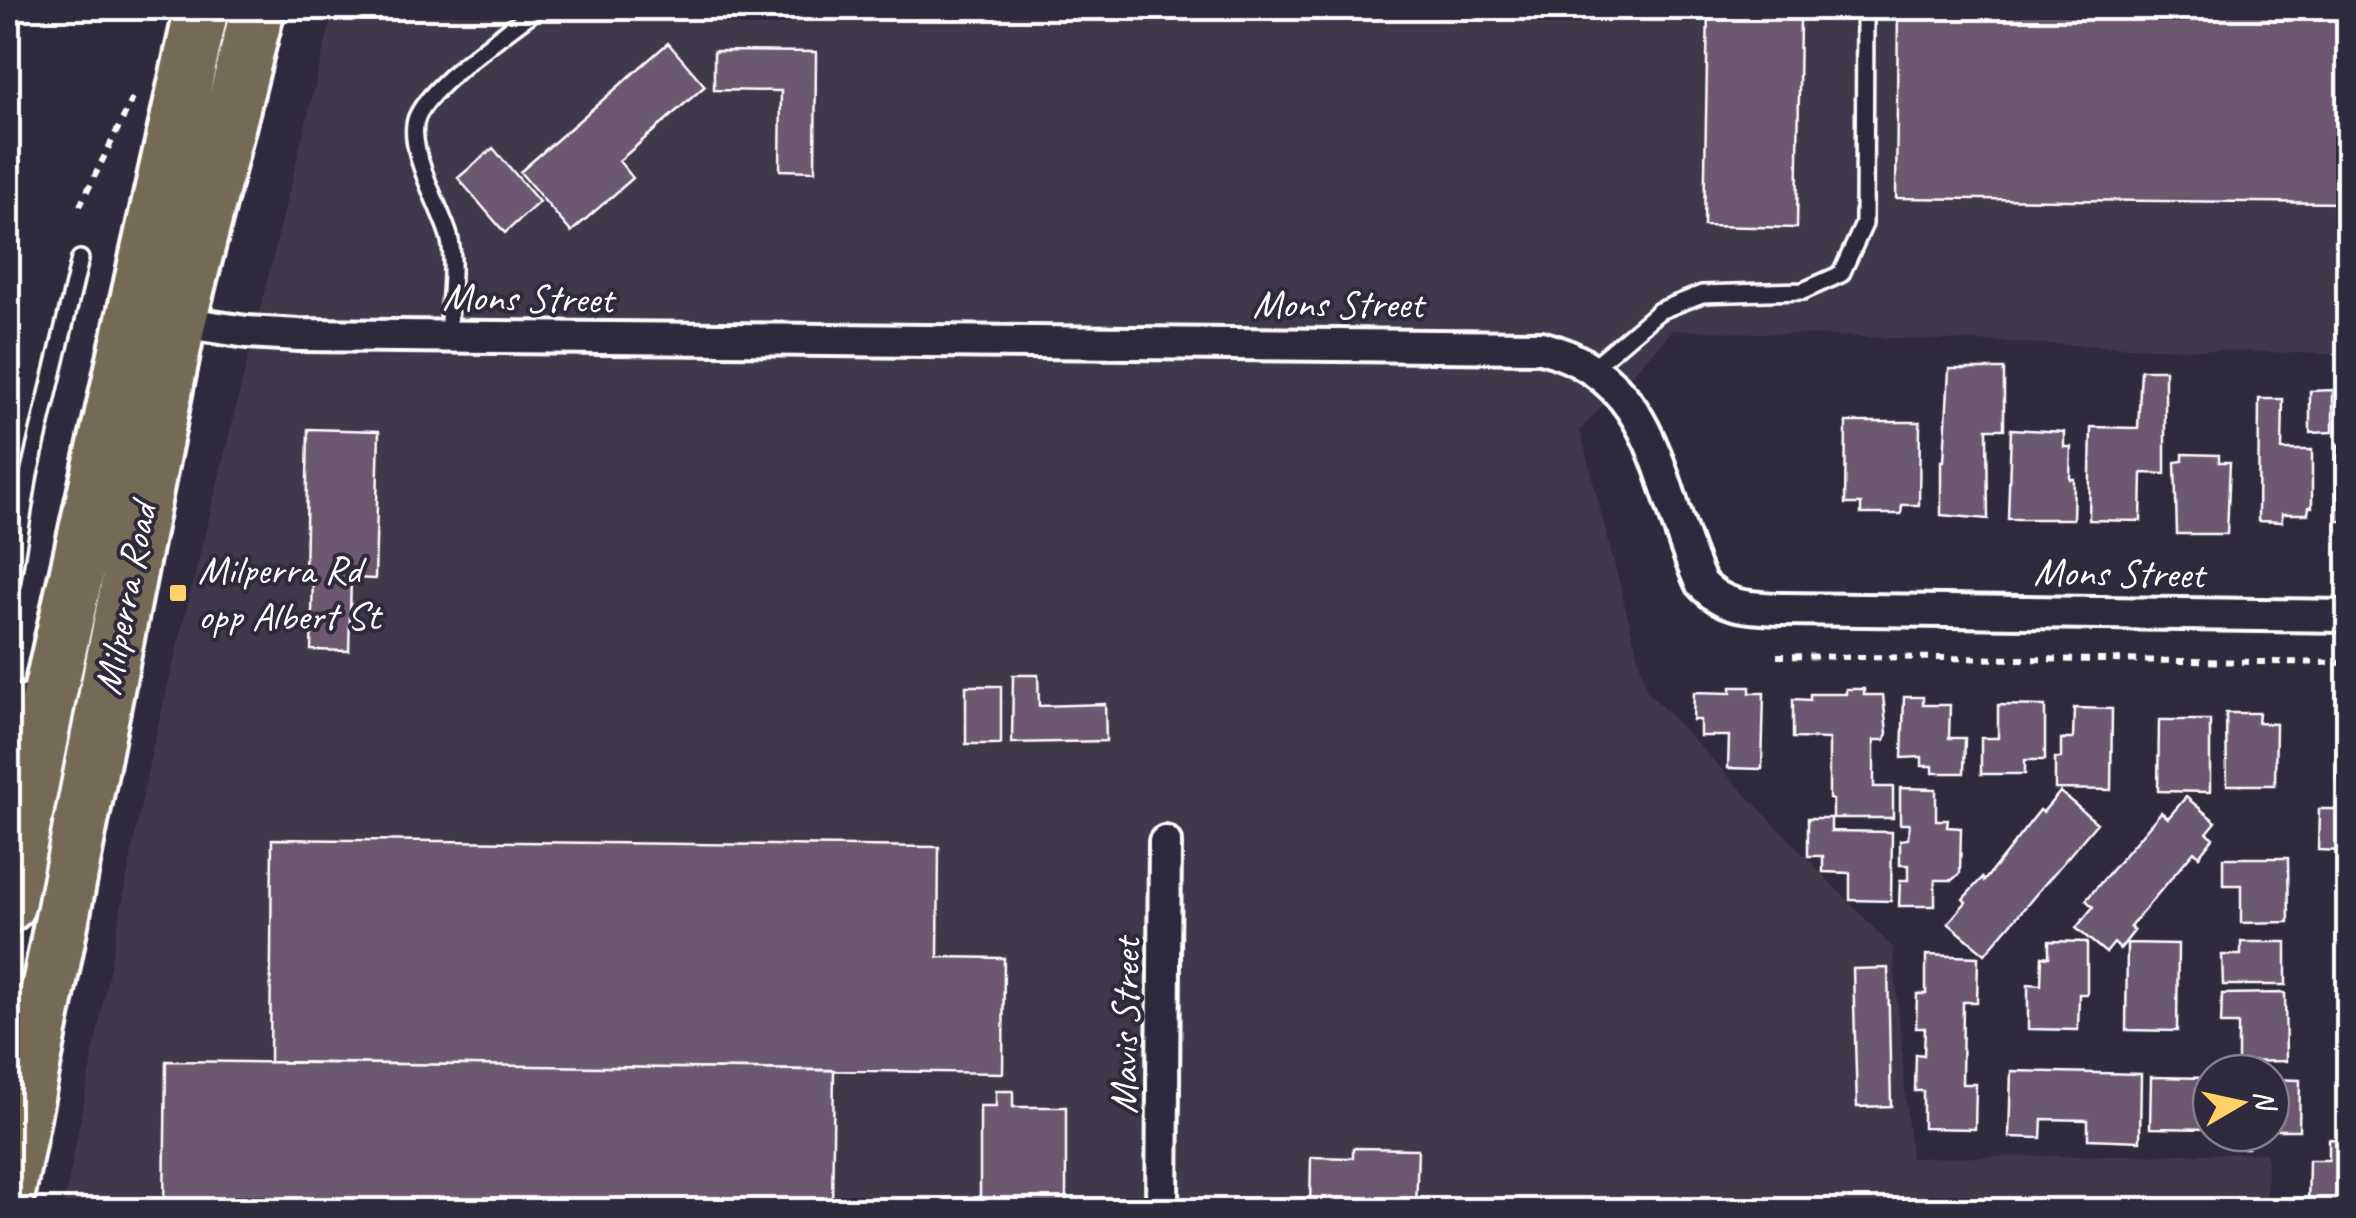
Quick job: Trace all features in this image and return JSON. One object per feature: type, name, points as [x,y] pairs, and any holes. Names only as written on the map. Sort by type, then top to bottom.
[{"type":"highway","name":"Milperra Road","points":[[8,905],[28,702],[202,8]]},
{"type":"highway","name":"Milperra Road","points":[[8,1194],[179,322],[258,8]]},
{"type":"street","name":"Mons Street","points":[[179,322],[258,333],[448,337],[1523,346],[1560,352],[1591,369],[1618,392],[1642,421],[1658,456],[1700,583],[1734,605],[1783,609],[2348,616]]},
{"type":"street","name":"Mavis Street","points":[[1162,1210],[1165,842]]},
{"type":"lane","points":[[448,337],[450,240],[415,140],[417,117],[444,84],[538,8]]},
{"type":"lane","points":[[1591,369],[1659,311],[1702,294],[1802,290],[1841,274],[1864,224],[1865,8]]},
{"type":"lane","points":[[8,603],[29,474],[80,259]]},
{"type":"path","points":[[80,206],[134,96]]},
{"type":"path","points":[[1777,656],[2348,663]]},
{"type":"shaded area","points":[[334,8],[2348,8],[2348,355],[1673,330],[1580,430],[1647,691],[1893,948],[1911,1158],[2267,1153],[2267,1210],[63,1210],[150,758]]},
{"type":"building","points":[[887,8],[1619,8],[1619,19]]},
{"type":"building","points":[[1708,8],[1838,8],[1838,20],[1800,19],[1797,228],[1704,226]]},
{"type":"building","points":[[1898,8],[2348,8],[2348,203],[1896,198]]},
{"type":"building","points":[[668,43],[705,86],[619,161],[633,178],[571,232],[520,172]]},
{"type":"building","points":[[714,51],[816,52],[815,171],[780,170],[781,91],[714,90]]},
{"type":"building","points":[[493,148],[539,202],[505,233],[458,178]]},
{"type":"building","points":[[1949,369],[2004,369],[2004,429],[1987,429],[1988,519],[1941,515]]},
{"type":"building","points":[[2141,370],[2165,370],[2165,474],[2142,473],[2141,521],[2089,520],[2091,427],[2138,428]]},
{"type":"building","points":[[2339,384],[2348,384],[2348,400],[2338,400]]},
{"type":"building","points":[[2333,390],[2333,432],[2310,433],[2310,391]]},
{"type":"building","points":[[2259,399],[2283,399],[2282,450],[2312,450],[2312,507],[2308,514],[2282,514],[2282,522],[2258,521]]},
{"type":"building","points":[[1846,422],[1920,422],[1919,505],[1902,505],[1901,514],[1861,514],[1861,504],[1845,504]]},
{"type":"building","points":[[308,429],[379,431],[375,579],[351,578],[349,651],[311,650],[313,578],[305,577]]},
{"type":"building","points":[[2011,429],[2064,432],[2064,447],[2071,447],[2073,519],[2008,519]]},
{"type":"building","points":[[2344,431],[2348,431],[2348,521],[2337,521],[2338,445],[2344,445]]},
{"type":"building","points":[[2183,454],[2219,455],[2219,462],[2230,462],[2227,534],[2177,534],[2175,462],[2183,461]]},
{"type":"building","points":[[1013,675],[1038,675],[1039,706],[1105,704],[1106,741],[1012,743]]},
{"type":"building","points":[[966,686],[1001,686],[1001,744],[966,744]]},
{"type":"building","points":[[1731,687],[1750,687],[1750,693],[1764,693],[1762,769],[1728,768],[1729,736],[1700,736],[1700,720],[1693,720],[1694,692],[1731,693]]},
{"type":"building","points":[[1846,689],[1864,689],[1864,695],[1883,695],[1887,733],[1885,740],[1874,740],[1874,787],[1893,787],[1893,818],[1833,818],[1833,800],[1829,799],[1829,739],[1793,738],[1793,699],[1810,700],[1810,694],[1846,694]]},
{"type":"building","points":[[1904,697],[1923,697],[1923,705],[1950,705],[1949,738],[1965,738],[1964,773],[1933,773],[1933,766],[1922,766],[1922,757],[1902,758]]},
{"type":"building","points":[[1998,705],[2045,706],[2045,760],[2025,760],[2025,774],[1981,774],[1981,738],[1998,738]]},
{"type":"building","points":[[2074,708],[2112,709],[2111,790],[2055,789],[2055,758],[2061,758],[2061,739],[2073,739]]},
{"type":"building","points":[[2337,712],[2348,712],[2348,793],[2339,792],[2336,779]]},
{"type":"building","points":[[2226,713],[2259,713],[2258,723],[2276,724],[2275,785],[2227,785]]},
{"type":"building","points":[[2159,720],[2210,720],[2210,792],[2158,791]]},
{"type":"building","points":[[1900,788],[1936,789],[1936,820],[1948,820],[1947,827],[1961,828],[1960,873],[1952,880],[1935,880],[1935,906],[1899,906],[1900,880],[1908,880],[1908,865],[1900,865],[1900,840],[1908,839],[1909,824],[1900,824]]},
{"type":"building","points":[[2060,792],[2097,823],[1985,954],[1948,923],[1966,902],[1963,899],[1982,878],[1984,881],[2040,810],[2043,812]]},
{"type":"building","points":[[2186,797],[2216,822],[2207,833],[2213,838],[2199,856],[2194,851],[2130,927],[2134,931],[2120,949],[2114,943],[2106,953],[2076,928],[2093,907],[2086,900],[2161,812],[2168,818]]},
{"type":"building","points":[[2319,809],[2342,809],[2342,851],[2318,850]]},
{"type":"building","points":[[1808,818],[1831,818],[1831,831],[1892,832],[1891,901],[1850,900],[1850,873],[1823,872],[1823,856],[1808,856]]},
{"type":"building","points":[[272,839],[939,847],[938,957],[1004,958],[1003,1073],[270,1062]]},
{"type":"building","points":[[2223,858],[2288,858],[2289,922],[2241,923],[2241,885],[2223,885]]},
{"type":"building","points":[[2049,941],[2087,942],[2087,994],[2079,994],[2078,1030],[2028,1029],[2028,984],[2041,985],[2042,956],[2049,957]]},
{"type":"building","points":[[2241,942],[2286,942],[2286,985],[2223,985],[2222,955],[2241,955]]},
{"type":"building","points":[[2127,943],[2178,944],[2177,1031],[2126,1030]]},
{"type":"building","points":[[1926,955],[1978,957],[1977,1002],[1963,1002],[1962,1084],[1976,1084],[1975,1129],[1923,1128],[1923,1091],[1915,1091],[1916,1054],[1924,1055],[1925,1028],[1916,1028],[1917,994],[1926,994]]},
{"type":"building","points":[[1888,968],[1891,1106],[1857,1107],[1853,969]]},
{"type":"building","points":[[2285,993],[2286,1053],[2238,1053],[2238,1024],[2221,1024],[2222,994]]},
{"type":"building","points":[[166,1061],[834,1070],[832,1210],[164,1210]]},
{"type":"building","points":[[2011,1071],[2141,1074],[2140,1141],[2088,1139],[2088,1120],[2042,1119],[2041,1138],[2009,1137]]},
{"type":"building","points":[[2151,1077],[2191,1078],[2191,1129],[2150,1128]]},
{"type":"building","points":[[2291,1080],[2300,1080],[2299,1130],[2291,1130]]},
{"type":"building","points":[[996,1091],[1013,1091],[1013,1107],[1066,1107],[1066,1210],[980,1210],[980,1106],[996,1106]]},
{"type":"building","points":[[2329,1139],[2348,1140],[2348,1210],[2308,1210],[2309,1160],[2329,1160]]},
{"type":"building","points":[[1353,1148],[1418,1149],[1416,1210],[1310,1209],[1311,1157],[1353,1158]]},
{"type":"place","name":"Milperra Rd opp Albert St","points":[[178,593]]}]
